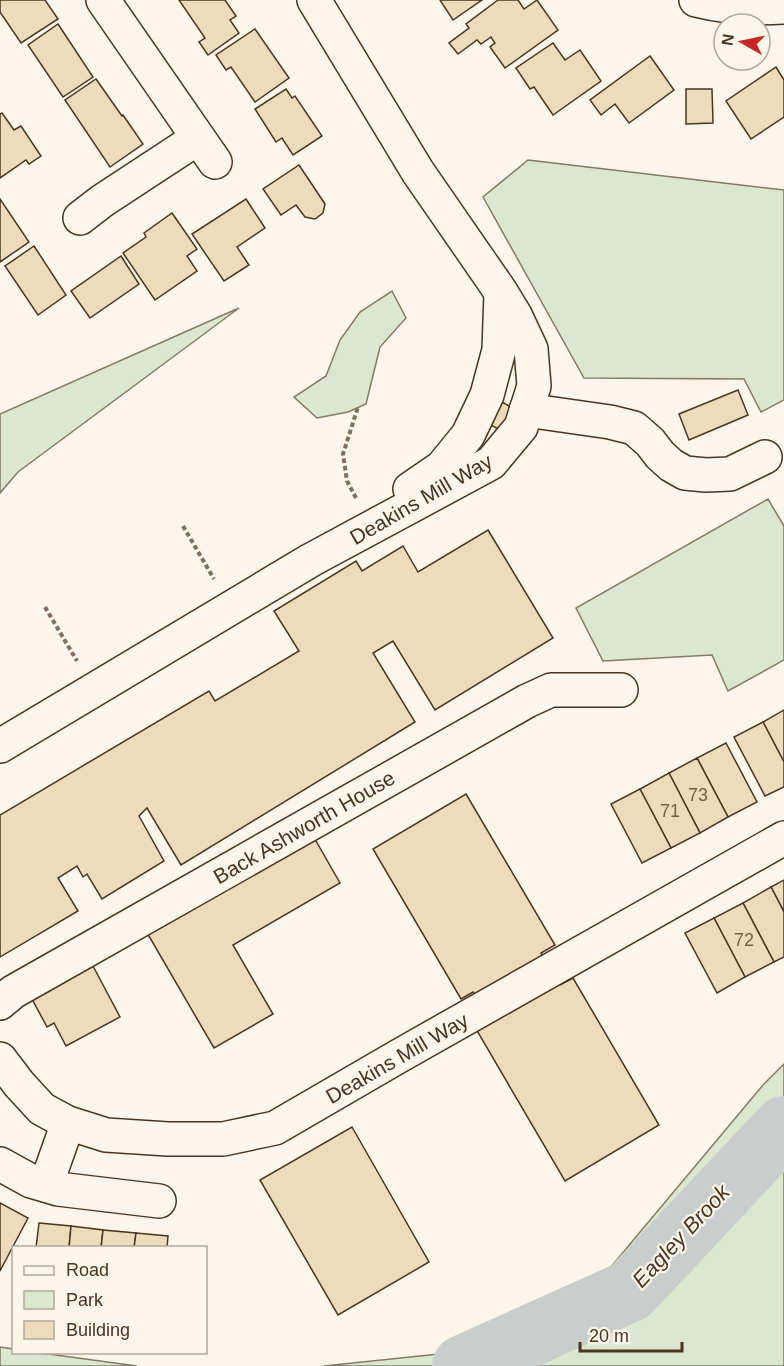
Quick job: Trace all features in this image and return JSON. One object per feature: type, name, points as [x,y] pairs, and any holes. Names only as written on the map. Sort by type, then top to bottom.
[{"type":"street","points":[[93,203],[206,150],[103,0]]},
{"type":"street","name":"Deakins Mill Way","points":[[0,746],[311,560],[491,463],[521,427],[534,386],[531,349],[515,315],[418,172],[314,0]]},
{"type":"street","points":[[696,0],[710,4],[763,8],[784,7]]},
{"type":"street","name":"Deakins Mill Way","points":[[311,560],[442,467],[468,435],[487,394],[499,350],[501,292]]},
{"type":"street","points":[[526,410],[610,422],[634,428],[671,465],[685,473],[730,474],[765,457]]},
{"type":"street","name":"Back Ashworth House","points":[[0,1003],[13,992],[527,701],[551,690],[621,690]]},
{"type":"street","name":"Deakins Mill Way","points":[[0,1059],[42,1109],[68,1123],[106,1135],[168,1139],[223,1139],[275,1128],[784,838]]},
{"type":"street","points":[[46,1185],[68,1123]]},
{"type":"street","points":[[0,1164],[31,1180],[58,1189],[159,1201]]},
{"type":"path","points":[[358,407],[343,454],[347,481],[368,519]]},
{"type":"path","points":[[183,526],[231,608]]},
{"type":"path","points":[[45,607],[93,691]]},
{"type":"green space","points":[[528,160],[784,190],[784,400],[761,412],[744,379],[584,378],[483,197]]},
{"type":"green space","points":[[392,291],[406,318],[380,347],[366,404],[348,412],[317,418],[294,397],[326,376],[340,340],[360,312]]},
{"type":"green space","points":[[239,308],[18,472],[0,493],[0,414]]},
{"type":"green space","points":[[768,499],[784,526],[784,660],[728,691],[712,655],[603,661],[576,608]]},
{"type":"green space","points":[[784,1064],[784,1366],[324,1366],[439,1354],[605,1274],[763,1085]]},
{"type":"green space","points":[[0,1347],[12,1349],[12,1354],[48,1354],[137,1366],[0,1366]]},
{"type":"building","points":[[0,0],[45,0],[58,19],[21,43],[0,12]]},
{"type":"building","points":[[179,0],[225,0],[236,16],[230,20],[239,33],[208,55],[199,42],[205,38]]},
{"type":"building","points":[[440,0],[482,0],[453,20]]},
{"type":"building","points":[[498,0],[518,0],[524,9],[537,0],[558,30],[505,68],[490,47],[495,43],[491,37],[481,44],[477,40],[458,54],[449,43],[469,28],[466,24]]},
{"type":"building","points":[[58,24],[93,77],[63,97],[28,45]]},
{"type":"building","points":[[255,29],[289,78],[255,102],[231,67],[226,70],[216,55]]},
{"type":"building","points":[[553,43],[565,60],[580,50],[601,81],[553,115],[534,87],[530,89],[516,68]]},
{"type":"building","points":[[650,56],[674,90],[629,123],[615,104],[601,115],[590,100]]},
{"type":"building","points":[[776,67],[784,80],[784,117],[751,139],[726,101],[772,72]]},
{"type":"building","points":[[96,79],[143,144],[110,167],[65,100]]},
{"type":"building","points":[[286,89],[292,98],[295,96],[322,136],[293,155],[282,138],[276,142],[255,109]]},
{"type":"building","points":[[686,89],[712,89],[713,123],[686,124]]},
{"type":"building","points":[[2,113],[14,130],[21,126],[41,156],[29,164],[26,160],[0,178],[0,114]]},
{"type":"building","points":[[299,165],[325,204],[323,213],[315,219],[305,217],[296,205],[281,215],[263,189]]},
{"type":"building","points":[[0,199],[29,242],[0,262]]},
{"type":"building","points":[[246,199],[265,228],[237,247],[249,265],[224,281],[192,234]]},
{"type":"building","points":[[172,213],[197,249],[187,256],[197,271],[155,300],[123,253],[146,237],[144,233]]},
{"type":"building","points":[[34,246],[66,295],[38,315],[5,266]]},
{"type":"building","points":[[121,256],[139,284],[90,318],[71,291]]},
{"type":"building","points":[[738,390],[748,415],[689,440],[679,414]]},
{"type":"building","points":[[497,399],[514,409],[502,431],[485,422]]},
{"type":"building","points":[[488,530],[553,638],[435,710],[393,641],[373,653],[415,722],[181,865],[147,808],[139,816],[164,861],[102,899],[87,874],[83,877],[77,866],[58,878],[78,911],[0,957],[0,815],[209,691],[215,701],[299,651],[274,611],[356,561],[362,571],[403,546],[418,572]]},
{"type":"building","points":[[784,710],[784,762],[763,722]]},
{"type":"building","points":[[763,722],[784,762],[784,787],[765,796],[734,737]]},
{"type":"building","points":[[726,743],[757,802],[728,817],[697,758]]},
{"type":"building","points":[[697,758],[728,817],[700,833],[669,773]]},
{"type":"building","points":[[669,773],[700,833],[671,848],[640,789]]},
{"type":"building","points":[[640,789],[671,848],[642,863],[611,804]]},
{"type":"building","points":[[466,794],[555,945],[541,953],[551,969],[483,1008],[473,992],[461,999],[373,849]]},
{"type":"building","points":[[312,834],[340,883],[233,945],[273,1014],[214,1048],[146,931]]},
{"type":"building","points":[[784,880],[784,912],[771,887]]},
{"type":"building","points":[[771,887],[784,912],[784,957],[774,962],[743,903]]},
{"type":"building","points":[[743,903],[774,962],[745,977],[714,918]]},
{"type":"building","points":[[714,918],[745,977],[717,993],[685,933]]},
{"type":"building","points":[[93,966],[120,1017],[66,1046],[54,1023],[47,1027],[32,999]]},
{"type":"building","points":[[551,969],[560,985],[573,978],[659,1125],[565,1181],[476,1029]]},
{"type":"building","points":[[352,1127],[429,1262],[338,1315],[260,1180]]},
{"type":"building","points":[[0,1203],[28,1218],[0,1271]]},
{"type":"building","points":[[39,1223],[71,1226],[69,1246],[36,1246]]},
{"type":"building","points":[[71,1226],[103,1230],[101,1246],[69,1246]]},
{"type":"building","points":[[103,1230],[136,1233],[134,1246],[101,1246]]},
{"type":"building","points":[[136,1233],[168,1236],[167,1246],[134,1246]]},
{"type":"waterway","name":"Eagley Brook","points":[[463,1366],[630,1291],[784,1127]]}]
